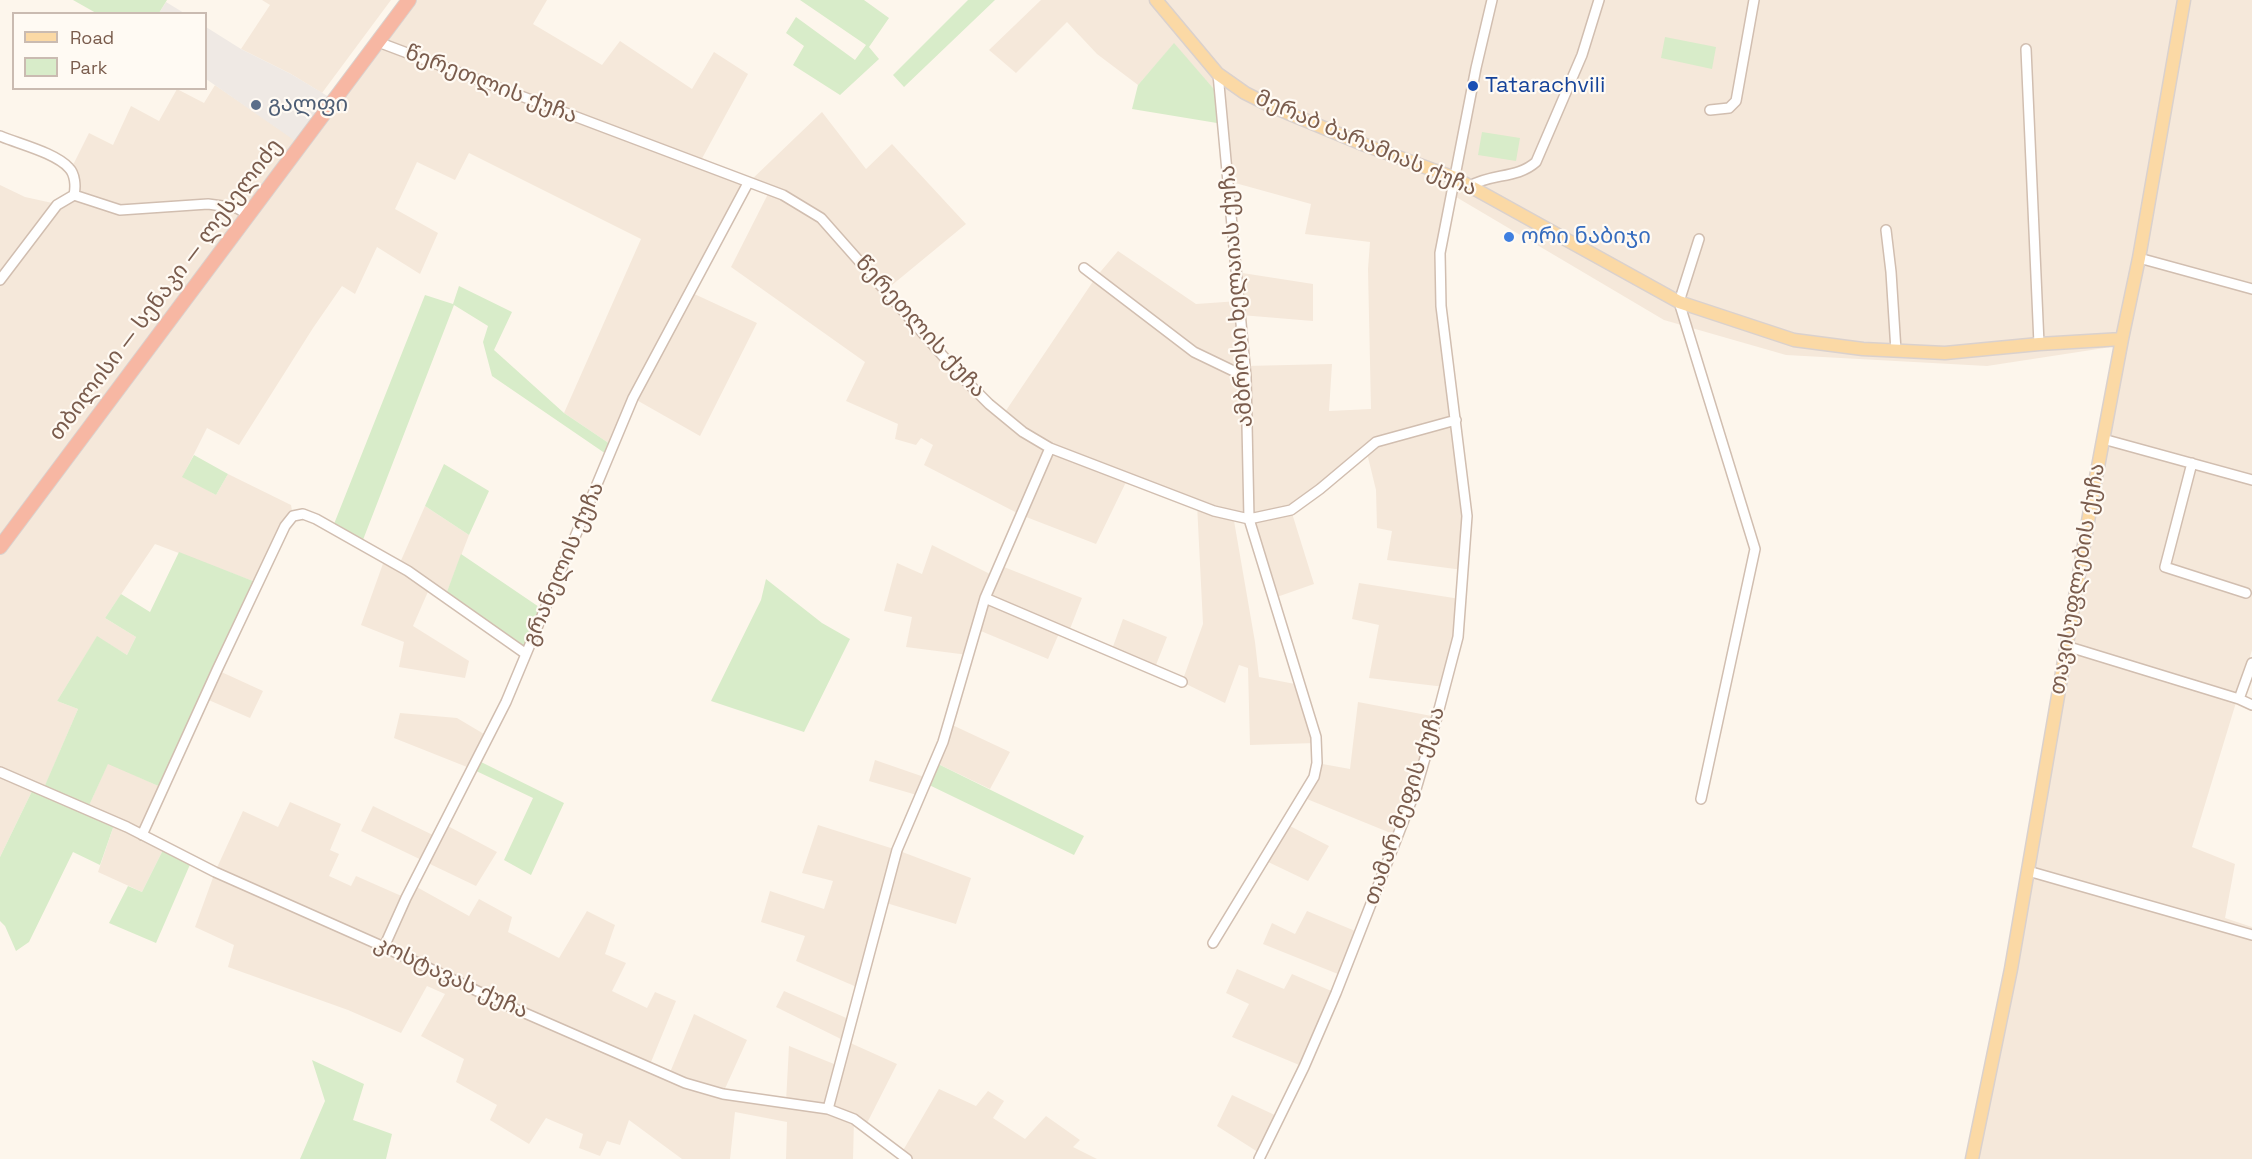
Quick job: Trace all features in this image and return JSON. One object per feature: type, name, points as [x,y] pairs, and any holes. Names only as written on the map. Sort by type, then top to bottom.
[{"type":"highway","name":"თბილისი — სენაკი — ლესელიძე","points":[[0,548],[409,0]]},
{"type":"main road","name":"მერაბ ბარამიას ქუჩა","points":[[1156,0],[1218,74],[1245,93],[1271,106],[1470,186],[1679,302],[1794,340],[1863,349],[1945,353],[2121,339]]},
{"type":"main road","name":"თავისუფლების ქუჩა","points":[[1972,1159],[2011,969],[2066,646],[2121,339],[2139,258],[2184,0]]},
{"type":"street","name":"თამარ მეფის ქუჩა","points":[[1259,1159],[1304,1067],[1360,933],[1416,789],[1458,637],[1467,516],[1441,306],[1440,253],[1476,68],[1492,0]]},
{"type":"street","points":[[1470,186],[1483,178],[1525,170],[1536,162],[1582,55],[1599,0]]},
{"type":"street","points":[[1710,110],[1729,108],[1736,101],[1754,0]]},
{"type":"street","name":"წერეთლის ქუჩა","points":[[378,42],[783,195],[821,218],[958,373],[989,404],[1023,432],[1050,448],[1214,511],[1249,519],[1291,510],[1376,442],[1455,420]]},
{"type":"street","points":[[2026,50],[2039,344]]},
{"type":"street","name":"ამბროსი ხელაიას ქუჩა","points":[[1213,943],[1314,777],[1317,763],[1316,736],[1249,519],[1246,377],[1218,74]]},
{"type":"street","points":[[0,136],[59,159],[71,169],[76,186],[74,195],[57,205],[0,280]]},
{"type":"street","name":"გრანელის ქუჩა","points":[[384,947],[406,898],[506,702],[633,398],[748,183]]},
{"type":"street","points":[[74,195],[120,210],[208,204],[237,208],[249,215]]},
{"type":"street","points":[[1886,230],[1896,351]]},
{"type":"street","points":[[1699,239],[1679,302],[1755,549],[1701,799]]},
{"type":"street","points":[[2139,258],[2252,289]]},
{"type":"street","points":[[1084,268],[1194,352],[1246,377]]},
{"type":"street","points":[[2103,439],[2252,480]]},
{"type":"street","points":[[828,1108],[897,850],[943,742],[985,598],[1050,448]]},
{"type":"street","points":[[2192,464],[2165,567],[2246,593]]},
{"type":"street","points":[[142,835],[285,526],[293,516],[303,514],[316,519],[408,571],[526,654]]},
{"type":"street","points":[[985,598],[1182,682]]},
{"type":"street","points":[[2066,646],[2240,699],[2252,705]]},
{"type":"street","points":[[2240,699],[2252,663]]},
{"type":"street","name":"კოსტავას ქუჩა","points":[[0,772],[142,835],[215,872],[384,947],[511,1007],[685,1083],[723,1094],[828,1108],[854,1119],[907,1159]]},
{"type":"street","points":[[2028,871],[2252,935]]},
{"type":"shaded area","points":[[262,0],[391,0],[322,93],[291,74],[241,49],[270,5]]},
{"type":"shaded area","points":[[409,0],[547,0],[533,24],[602,65],[620,41],[692,89],[714,52],[748,74],[699,164],[748,183],[690,292],[757,323],[700,436],[633,398],[613,446],[564,413],[641,239],[469,153],[455,180],[417,162],[395,209],[438,233],[420,274],[377,247],[355,294],[342,286],[239,445],[207,428],[183,476],[216,495],[228,474],[291,505],[293,516],[258,583],[155,544],[105,618],[136,637],[127,655],[97,637],[57,701],[78,709],[43,791],[34,787],[0,857],[0,185],[25,197],[57,204],[74,195],[71,169],[89,133],[113,145],[131,106],[159,121],[176,90],[204,103],[215,85],[301,144]]},
{"type":"shaded area","points":[[1041,0],[2252,0],[2252,650],[2192,847],[2235,864],[2225,918],[2252,927],[2252,1159],[1977,1159],[2040,838],[2124,345],[1987,366],[1786,355],[1664,320],[1451,194],[1440,253],[1441,306],[1467,516],[1463,570],[1387,560],[1392,531],[1377,528],[1376,490],[1366,449],[1291,510],[1314,584],[1274,598],[1249,519],[1233,515],[1259,677],[1300,685],[1316,743],[1250,745],[1248,668],[1239,665],[1225,703],[1182,682],[1203,624],[1197,504],[1128,478],[1096,544],[1021,515],[924,465],[933,445],[921,438],[916,445],[895,439],[898,424],[846,401],[865,362],[731,267],[770,190],[748,183],[822,112],[866,169],[892,144],[966,224],[886,290],[1003,415],[1096,277],[1118,251],[1196,304],[1239,301],[1236,272],[1313,284],[1313,321],[1241,315],[1245,366],[1332,364],[1329,411],[1371,409],[1368,269],[1370,242],[1305,234],[1311,204],[1228,181],[1220,96],[1174,44],[1138,85],[1097,54],[1067,22],[1016,73],[989,50]]},
{"type":"shaded area","points":[[166,2],[182,12],[160,12]]},
{"type":"shaded area","points":[[207,28],[334,100],[301,145],[207,80]]},
{"type":"shaded area","points":[[425,506],[469,535],[445,597],[430,587],[413,626],[469,661],[465,678],[399,667],[404,642],[361,625],[385,558],[399,565]]},
{"type":"shaded area","points":[[932,545],[994,576],[999,565],[1082,598],[1068,634],[1060,631],[1048,659],[976,629],[968,655],[906,647],[912,617],[884,611],[897,563],[922,574]]},
{"type":"shaded area","points":[[1359,583],[1460,599],[1445,687],[1369,678],[1379,625],[1352,619]]},
{"type":"shaded area","points":[[1123,619],[1167,637],[1154,670],[1111,652]]},
{"type":"shaded area","points":[[217,670],[263,691],[250,718],[204,698]]},
{"type":"shaded area","points":[[1358,702],[1437,717],[1398,836],[1302,797],[1317,763],[1350,769]]},
{"type":"shaded area","points":[[400,713],[457,718],[489,737],[472,769],[394,738]]},
{"type":"shaded area","points":[[948,723],[1010,752],[990,789],[934,762]]},
{"type":"shaded area","points":[[875,760],[927,778],[920,796],[869,781]]},
{"type":"shaded area","points":[[108,763],[163,788],[142,834],[165,846],[142,892],[98,872],[115,822],[87,810]]},
{"type":"shaded area","points":[[290,802],[341,824],[330,850],[339,854],[329,876],[351,886],[356,876],[406,898],[413,885],[469,916],[479,899],[512,917],[508,932],[559,958],[587,911],[615,925],[605,954],[626,963],[612,991],[647,1008],[655,992],[676,1001],[649,1067],[669,1075],[694,1014],[747,1040],[723,1093],[786,1102],[789,1046],[839,1066],[845,1041],[776,1007],[784,991],[851,1020],[846,1041],[897,1064],[865,1127],[854,1120],[853,1159],[786,1159],[787,1122],[735,1112],[730,1159],[682,1159],[629,1120],[620,1145],[607,1141],[600,1156],[579,1148],[583,1134],[546,1118],[529,1144],[490,1120],[497,1105],[456,1082],[464,1059],[421,1036],[445,994],[427,986],[401,1033],[348,1010],[228,967],[234,945],[195,927],[215,872],[243,811],[278,827]]},
{"type":"shaded area","points":[[373,806],[437,837],[444,824],[497,852],[476,886],[361,831]]},
{"type":"shaded area","points":[[1286,824],[1329,846],[1308,881],[1264,860]]},
{"type":"shaded area","points":[[818,825],[897,850],[971,878],[956,924],[883,902],[859,988],[796,961],[805,936],[761,922],[770,891],[824,909],[833,881],[802,873]]},
{"type":"shaded area","points":[[1307,911],[1360,933],[1343,976],[1263,944],[1272,923],[1295,934]]},
{"type":"shaded area","points":[[1237,969],[1284,989],[1292,974],[1336,993],[1304,1067],[1232,1037],[1249,1004],[1226,993]]},
{"type":"shaded area","points":[[939,1089],[976,1106],[988,1091],[1004,1101],[993,1118],[1025,1139],[1046,1116],[1080,1140],[1073,1147],[1097,1159],[898,1159]]},
{"type":"shaded area","points":[[1232,1095],[1279,1117],[1261,1154],[1217,1126]]},
{"type":"green space","points":[[73,0],[167,0],[160,12],[94,12]]},
{"type":"green space","points":[[800,0],[864,0],[889,18],[869,47],[879,59],[840,95],[793,65],[804,46],[786,33],[796,17],[855,60],[866,45]]},
{"type":"green space","points":[[968,0],[995,0],[904,87],[893,75]]},
{"type":"green space","points":[[1665,37],[1716,47],[1712,69],[1661,58]]},
{"type":"green space","points":[[1174,43],[1220,96],[1223,124],[1132,109],[1138,85]]},
{"type":"green space","points":[[1482,132],[1520,138],[1516,161],[1478,155]]},
{"type":"green space","points":[[459,286],[512,312],[494,350],[564,413],[613,446],[609,456],[492,376],[483,342],[488,326],[454,305],[361,545],[332,529],[425,295],[453,304]]},
{"type":"green space","points":[[194,455],[228,474],[216,495],[182,477]]},
{"type":"green space","points":[[444,464],[489,491],[469,535],[425,506]]},
{"type":"green space","points":[[179,552],[258,583],[163,788],[108,764],[87,810],[115,822],[100,865],[73,852],[29,942],[16,951],[5,926],[0,921],[0,857],[34,787],[43,790],[78,709],[57,701],[97,636],[127,655],[136,637],[105,618],[121,594],[150,612]]},
{"type":"green space","points":[[461,554],[545,611],[526,654],[445,597]]},
{"type":"green space","points":[[766,579],[822,623],[850,639],[804,732],[711,701],[761,600]]},
{"type":"green space","points":[[477,760],[564,803],[531,875],[504,860],[533,798],[472,769]]},
{"type":"green space","points":[[934,762],[1084,836],[1074,855],[925,783]]},
{"type":"green space","points":[[165,846],[192,860],[156,943],[109,923],[128,886],[142,892]]},
{"type":"green space","points":[[312,1060],[364,1084],[353,1120],[392,1134],[386,1159],[300,1159],[325,1101]]},
{"type":"place","name":"Tatarachvili","points":[[1473,86]]},
{"type":"place","name":"გალფი","points":[[256,105]]},
{"type":"place","name":"ორი ნაბიჯი","points":[[1509,237]]}]
